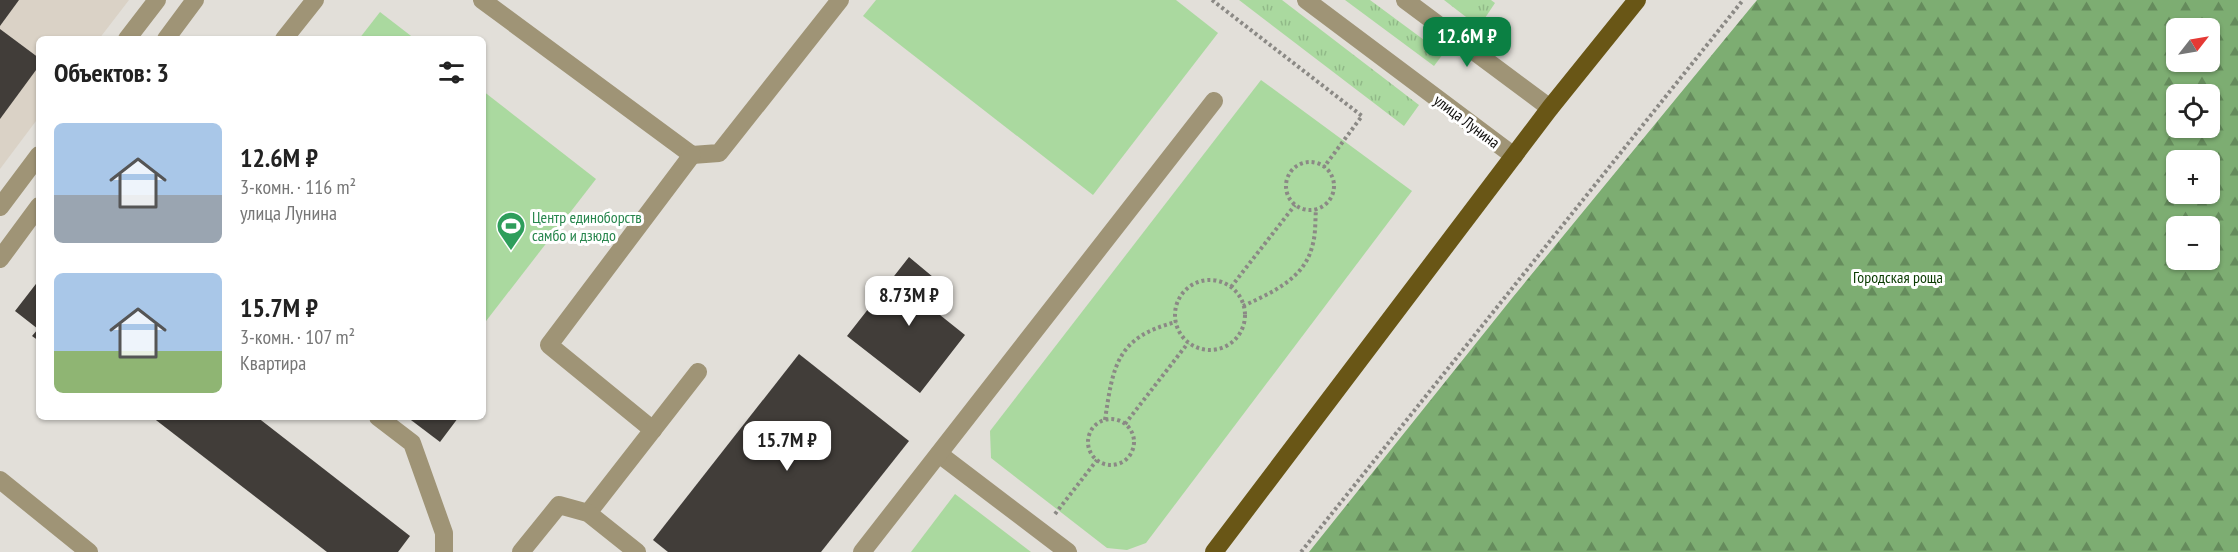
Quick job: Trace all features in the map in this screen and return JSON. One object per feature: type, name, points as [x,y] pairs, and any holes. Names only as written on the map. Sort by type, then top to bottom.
[{"type":"main road","points":[[1214,552],[1550,108],[1637,0]]},
{"type":"street","points":[[129,36],[157,0]]},
{"type":"street","points":[[168,36],[195,0]]},
{"type":"street","points":[[286,36],[315,0]]},
{"type":"street","points":[[482,0],[692,155],[718,153],[840,0]]},
{"type":"street","name":"улица Лунина","points":[[1306,0],[1514,156]]},
{"type":"street","points":[[1405,0],[1550,108]]},
{"type":"street","points":[[862,552],[1214,101]]},
{"type":"street","points":[[653,430],[549,345],[692,155]]},
{"type":"street","points":[[0,207],[36,159]]},
{"type":"street","points":[[0,259],[36,210]]},
{"type":"street","points":[[588,513],[698,372]]},
{"type":"street","points":[[382,420],[412,443],[444,533],[444,552]]},
{"type":"street","points":[[939,454],[1068,552]]},
{"type":"street","points":[[0,480],[89,552]]},
{"type":"street","points":[[520,552],[559,505],[588,513],[637,552]]},
{"type":"path","points":[[1212,0],[1362,116],[1324,167]]},
{"type":"path","points":[[1301,552],[1743,0]]},
{"type":"path","points":[[1304,162],[1315,162],[1324,167],[1331,175],[1334,186],[1332,196],[1316,209],[1305,209],[1295,204],[1288,196],[1286,186],[1288,176],[1295,167],[1304,162]]},
{"type":"path","points":[[1231,287],[1295,204]]},
{"type":"path","points":[[1243,306],[1286,284],[1299,272],[1308,260],[1312,247],[1316,209]]},
{"type":"path","points":[[1208,279],[1221,281],[1231,287],[1239,296],[1243,306],[1244,320],[1241,331],[1233,341],[1211,350],[1188,343],[1180,333],[1176,322],[1175,310],[1179,298],[1186,289],[1197,282],[1208,279]]},
{"type":"path","points":[[1106,420],[1112,376],[1119,358],[1139,336],[1176,322]]},
{"type":"path","points":[[1125,424],[1188,343]]},
{"type":"path","points":[[1106,420],[1116,420],[1125,424],[1132,432],[1134,442],[1132,452],[1117,465],[1106,465],[1097,460],[1090,453],[1088,442],[1090,432],[1096,424],[1106,420]]},
{"type":"path","points":[[1041,532],[1097,460]]},
{"type":"shaded area","points":[[0,0],[129,0],[101,36],[36,36],[36,121],[0,169]]},
{"type":"green space","points":[[876,0],[1176,0],[1218,33],[1093,195],[863,16]]},
{"type":"green space","points":[[1239,0],[1282,0],[1419,105],[1404,126]]},
{"type":"green space","points":[[1345,0],[1370,0],[1443,54],[1434,66]]},
{"type":"green space","points":[[1444,0],[1491,0],[1495,3],[1479,27]]},
{"type":"green space","name":"Городская роща","points":[[1757,0],[2238,0],[2238,552],[1309,552],[1513,297]]},
{"type":"green space","points":[[380,12],[411,36],[361,36]]},
{"type":"green space","points":[[1261,80],[1412,191],[1146,543],[1127,550],[1107,548],[991,458],[990,431]]},
{"type":"green space","name":"Центр единоборств самбо и дзюдо","points":[[486,93],[596,179],[486,321]]},
{"type":"green space","points":[[955,494],[1031,552],[911,552]]},
{"type":"building","points":[[0,0],[19,0],[0,26]]},
{"type":"building","points":[[0,29],[36,56],[36,70],[0,119]]},
{"type":"building","points":[[909,257],[951,292],[935,311],[965,335],[920,393],[847,336]]},
{"type":"building","points":[[36,284],[36,327],[15,311]]},
{"type":"building","points":[[799,354],[909,441],[821,552],[668,552],[653,540]]},
{"type":"building","points":[[156,420],[261,420],[410,536],[398,552],[327,552]]},
{"type":"building","points":[[411,420],[456,420],[440,442]]},
{"type":"place","name":"Центр единоборств самбо и дзюдо","points":[[511,252]]}]
